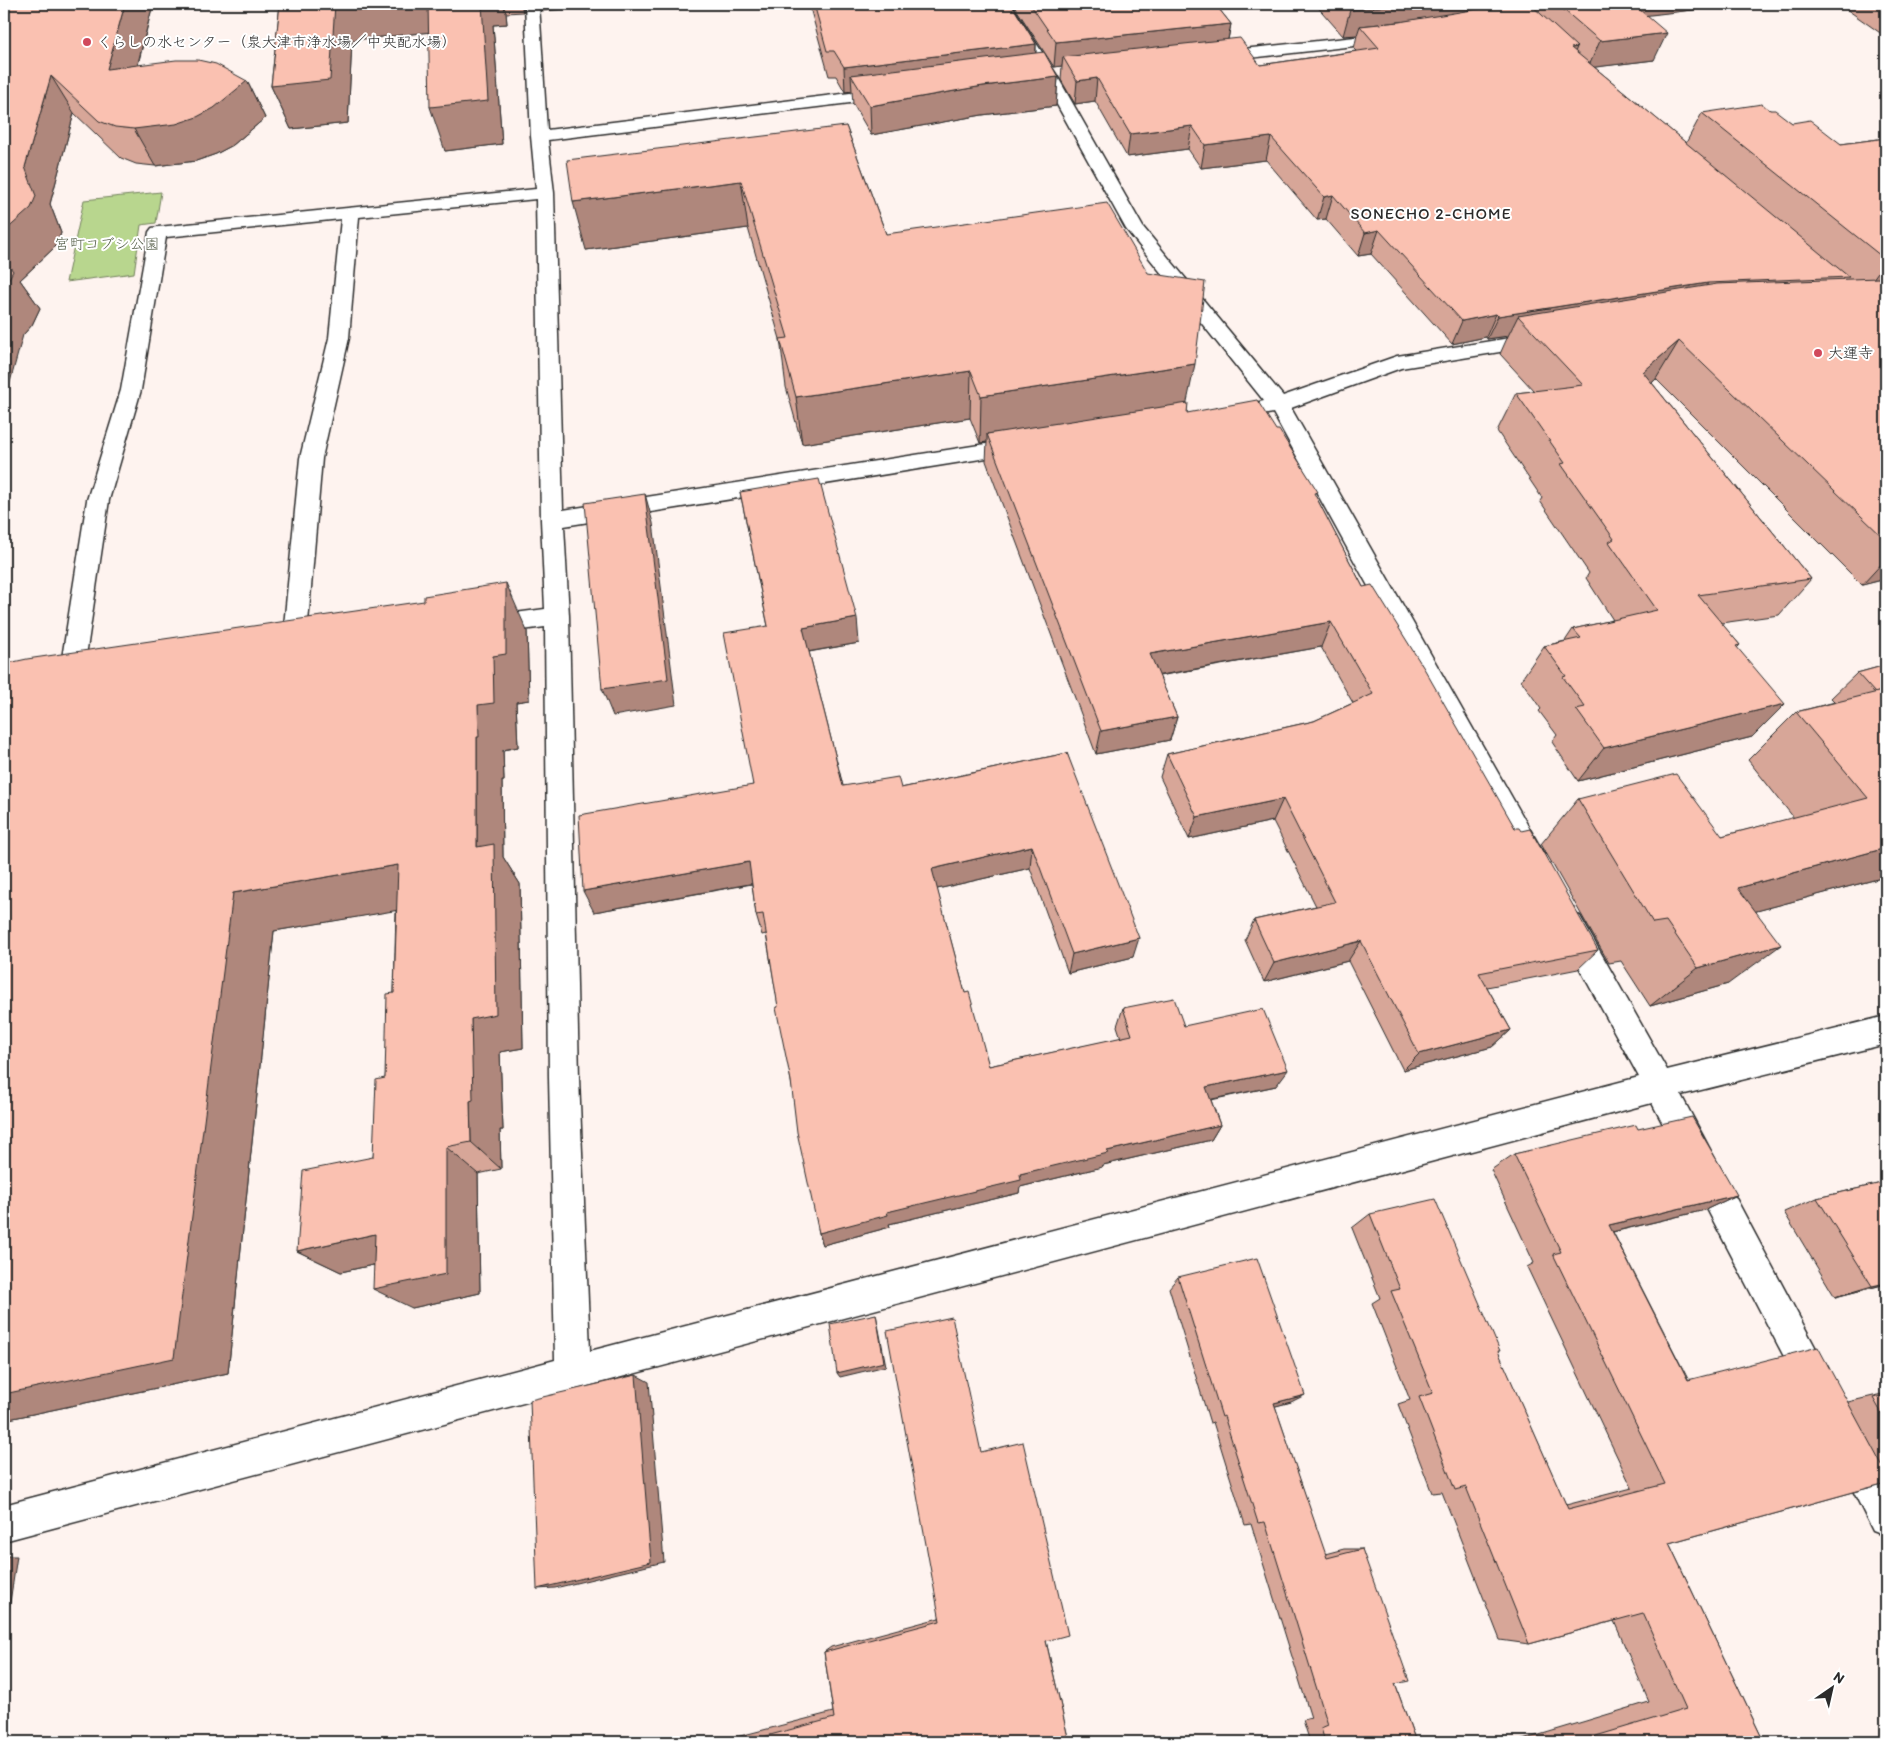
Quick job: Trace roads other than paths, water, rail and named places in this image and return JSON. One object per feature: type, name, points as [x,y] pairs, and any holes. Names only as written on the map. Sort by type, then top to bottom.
[{"type":"street","points":[[532,4],[539,136],[545,193],[552,520],[557,616],[564,1078],[573,1372]]},
{"type":"street","points":[[1004,4],[1048,74],[1134,229],[1278,405],[1544,880]]},
{"type":"street","points":[[1196,59],[1412,35]]},
{"type":"street","points":[[1029,77],[1068,72]]},
{"type":"street","points":[[539,136],[903,91]]},
{"type":"street","points":[[69,695],[98,500],[131,390],[158,232],[545,193]]},
{"type":"street","points":[[293,658],[311,458],[339,338],[350,214]]},
{"type":"street","points":[[1239,411],[1278,405],[1397,362],[1560,336]]},
{"type":"street","points":[[552,520],[1043,442]]},
{"type":"street","points":[[466,630],[557,616]]},
{"type":"street","points":[[1559,906],[1660,1086],[1886,1518]]},
{"type":"street","points":[[4,1523],[1660,1086],[1886,1030]]},
{"type":"place","name":"くらしの水センター（泉大津市浄水場／中央配水場）","points":[[87,42]]},
{"type":"place","name":"大運寺","points":[[1818,353]]},
{"type":"district","name":"SONECHO 2-CHOME","points":[[1431,213]]},
{"type":"park label","name":"宮町コブシ公園","points":[[107,244]]}]
